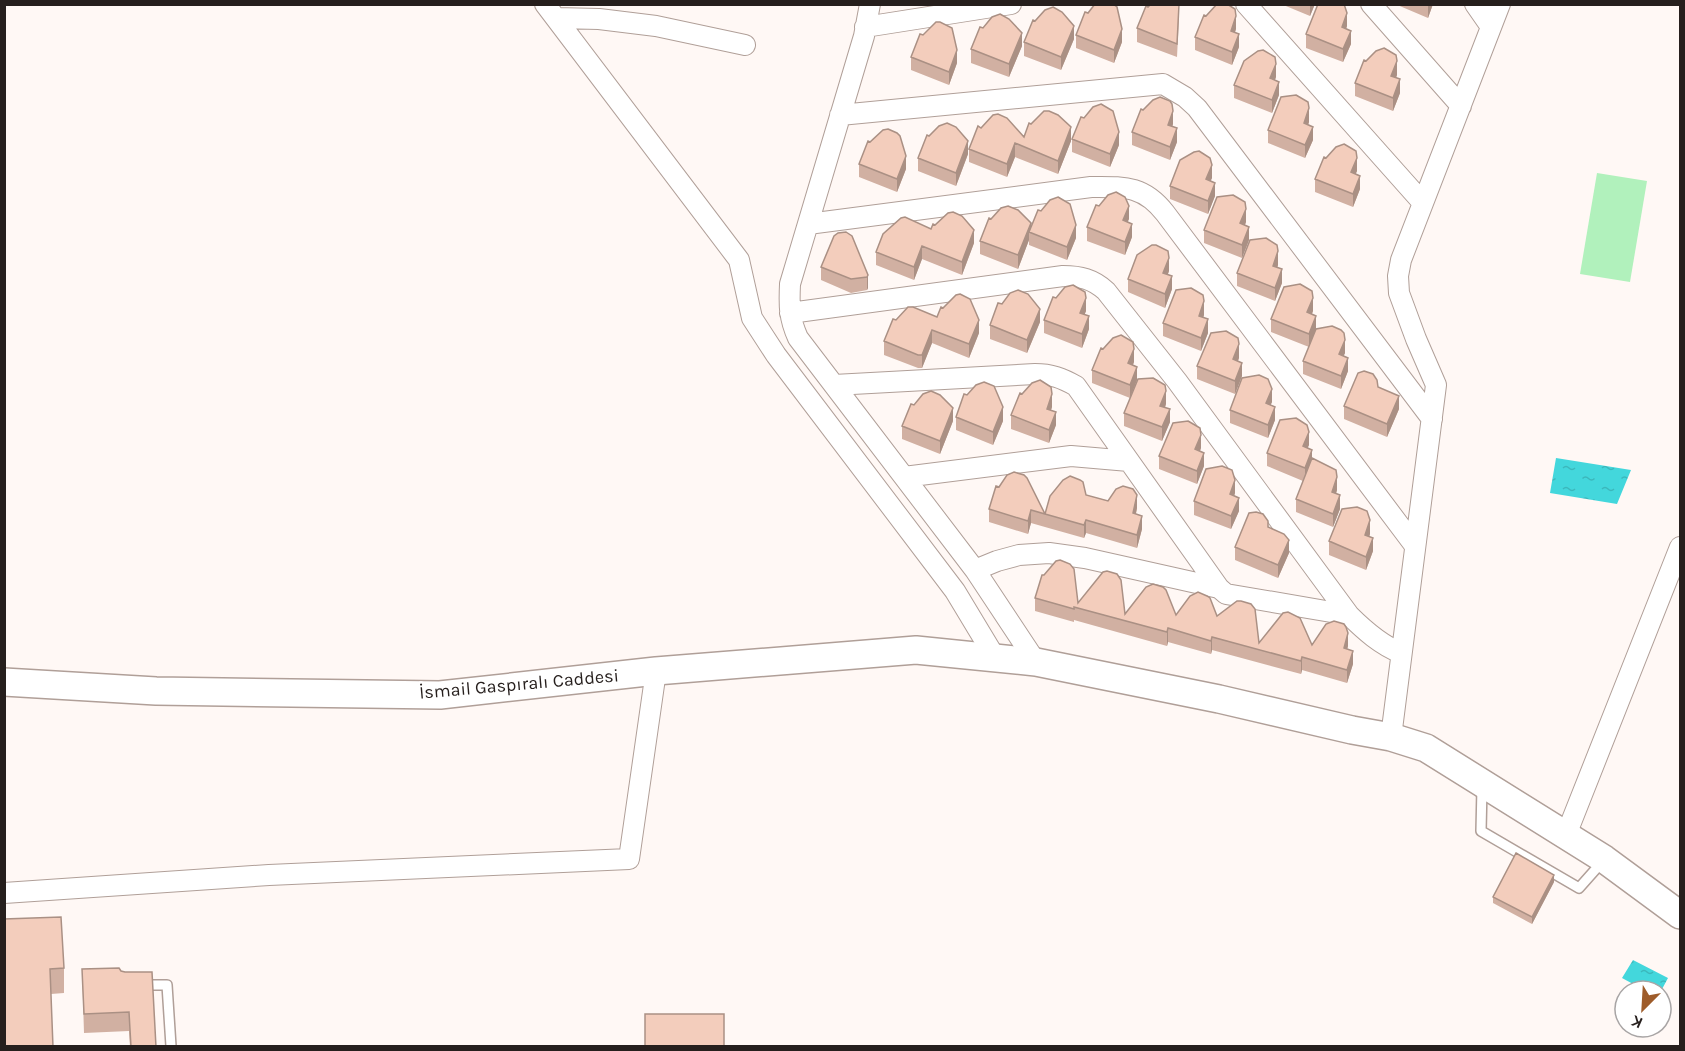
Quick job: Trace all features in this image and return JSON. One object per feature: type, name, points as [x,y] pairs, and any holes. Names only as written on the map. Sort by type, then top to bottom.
[{"type":"main road","name":"İsmail Gaspıralı Caddesi","points":[[4,682],[156,691],[440,695],[656,671],[916,650],[1036,662],[1219,699],[1391,737],[1426,748],[1605,860],[1680,915]]},
{"type":"street","points":[[870,4],[866,27],[790,284],[791,322],[798,338],[975,570],[1036,662]]},
{"type":"street","points":[[866,27],[1011,4]]},
{"type":"street","points":[[1246,4],[1423,203]]},
{"type":"street","points":[[1371,4],[1461,106]]},
{"type":"street","points":[[1475,4],[1491,27]]},
{"type":"street","points":[[1391,737],[1436,385],[1399,293],[1398,276],[1401,260],[1500,4]]},
{"type":"street","points":[[550,11],[656,26],[745,45]]},
{"type":"street","points":[[550,11],[739,260],[752,318],[776,355],[955,591],[996,659]]},
{"type":"street","points":[[840,115],[1163,84],[1185,97],[1197,108],[1432,419]]},
{"type":"street","points":[[808,224],[1091,187],[1119,187],[1134,189],[1146,194],[1165,213],[1415,546]]},
{"type":"street","points":[[790,313],[1063,276],[1077,276],[1098,284],[1177,381],[1349,615],[1389,649],[1401,653]]},
{"type":"street","points":[[834,386],[1035,374],[1049,374],[1063,378],[1076,386],[1219,588],[1226,594],[1349,615]]},
{"type":"street","points":[[904,477],[1071,456],[1130,461]]},
{"type":"street","points":[[1566,835],[1680,548]]},
{"type":"street","points":[[975,570],[1019,555],[1049,554],[1085,558],[1219,588]]},
{"type":"street","points":[[4,893],[269,875],[628,860],[656,671]]},
{"type":"lane","points":[[1482,783],[1481,831],[1579,888],[1605,860]]},
{"type":"lane","points":[[136,985],[167,985],[171,1047]]},
{"type":"green space","points":[[1597,173],[1647,181],[1630,282],[1580,274]]},
{"type":"water","points":[[1556,458],[1631,470],[1617,504],[1550,493]]},
{"type":"water","points":[[1633,960],[1668,978],[1624,979],[1622,978]]},
{"type":"building","points":[[1095,4],[1113,4],[1117,7],[1122,29],[1114,50],[1076,35],[1085,12],[1088,13]]},
{"type":"building","points":[[1179,4],[1177,44],[1137,28],[1146,6]]},
{"type":"building","points":[[1217,4],[1227,4],[1235,9],[1236,16],[1231,31],[1239,34],[1232,52],[1195,37],[1204,15],[1206,16]]},
{"type":"building","points":[[1318,4],[1344,4],[1347,13],[1342,27],[1351,31],[1343,49],[1306,34]]},
{"type":"building","points":[[1053,7],[1062,12],[1074,26],[1061,57],[1024,42],[1033,20],[1035,21],[1045,10]]},
{"type":"building","points":[[1000,14],[1009,19],[1022,33],[1009,64],[971,49],[980,27],[983,28],[992,17]]},
{"type":"building","points":[[936,22],[952,28],[957,50],[949,72],[911,57],[920,34],[923,35]]},
{"type":"building","points":[[1384,48],[1396,55],[1397,61],[1391,76],[1400,79],[1393,98],[1355,83],[1364,60],[1366,61],[1376,51]]},
{"type":"building","points":[[1263,50],[1275,57],[1276,64],[1270,78],[1279,82],[1272,100],[1234,85],[1244,61]]},
{"type":"building","points":[[1296,95],[1308,102],[1309,108],[1304,123],[1313,127],[1305,145],[1268,130],[1281,97]]},
{"type":"building","points":[[1160,97],[1172,104],[1173,111],[1168,125],[1177,128],[1170,147],[1132,132],[1141,109],[1143,110],[1153,100]]},
{"type":"building","points":[[1101,104],[1113,111],[1119,132],[1110,154],[1072,139],[1081,117],[1084,118],[1093,107]]},
{"type":"building","points":[[1044,111],[1058,115],[1071,127],[1058,161],[1015,143],[1007,164],[969,149],[978,126],[981,128],[993,115],[998,114],[1007,118],[1024,137],[1029,123],[1031,124]]},
{"type":"building","points":[[947,123],[956,127],[968,141],[956,173],[918,158],[927,135],[929,136],[939,126]]},
{"type":"building","points":[[888,129],[900,136],[906,156],[897,179],[859,164],[868,141],[870,142],[883,130]]},
{"type":"building","points":[[1344,144],[1356,151],[1357,158],[1351,172],[1360,176],[1353,194],[1315,179],[1324,157],[1326,158],[1336,147]]},
{"type":"building","points":[[1199,151],[1210,158],[1212,165],[1206,179],[1215,183],[1208,201],[1170,186],[1180,160]]},
{"type":"building","points":[[1116,192],[1125,197],[1129,206],[1123,220],[1132,224],[1125,242],[1087,227],[1096,205],[1099,206],[1108,195]]},
{"type":"building","points":[[1233,195],[1245,202],[1246,209],[1240,223],[1249,227],[1242,245],[1204,230],[1217,197]]},
{"type":"building","points":[[1058,197],[1070,204],[1076,225],[1067,247],[1029,232],[1038,210],[1041,211],[1050,200]]},
{"type":"building","points":[[1008,206],[1018,210],[1031,223],[1018,255],[980,241],[989,218],[991,219],[1001,208]]},
{"type":"building","points":[[953,212],[962,216],[974,230],[962,262],[922,246],[914,267],[876,252],[883,234],[901,218],[905,217],[931,229],[933,224],[935,225],[948,213]]},
{"type":"building","points":[[846,232],[852,236],[867,277],[851,279],[821,267],[834,236]]},
{"type":"building","points":[[1266,238],[1277,245],[1278,251],[1273,266],[1282,269],[1275,288],[1237,273],[1250,240]]},
{"type":"building","points":[[1152,245],[1168,251],[1169,258],[1163,273],[1172,276],[1165,294],[1128,279],[1137,255]]},
{"type":"building","points":[[1300,284],[1312,291],[1313,298],[1307,312],[1316,316],[1309,334],[1271,319],[1284,287]]},
{"type":"building","points":[[1073,285],[1085,292],[1086,298],[1080,313],[1089,316],[1082,334],[1044,320],[1053,297],[1056,298],[1065,287]]},
{"type":"building","points":[[1191,288],[1203,295],[1204,301],[1199,316],[1208,319],[1201,338],[1163,323],[1176,290]]},
{"type":"building","points":[[1018,290],[1028,294],[1040,309],[1027,340],[990,325],[998,303],[1002,304],[1010,293]]},
{"type":"building","points":[[960,294],[970,299],[979,320],[969,344],[932,330],[922,355],[918,355],[884,341],[893,319],[896,320],[908,307],[937,317],[941,307],[943,308]]},
{"type":"building","points":[[1332,326],[1344,333],[1345,340],[1339,354],[1348,358],[1341,376],[1303,361],[1316,329]]},
{"type":"building","points":[[1226,331],[1238,338],[1239,344],[1233,359],[1242,363],[1235,381],[1197,366],[1211,333]]},
{"type":"building","points":[[1121,335],[1133,342],[1134,349],[1128,363],[1137,367],[1130,385],[1092,370],[1101,348],[1103,349],[1113,338]]},
{"type":"building","points":[[1364,371],[1373,374],[1378,387],[1399,396],[1387,424],[1344,406],[1358,373]]},
{"type":"building","points":[[1259,375],[1268,379],[1272,389],[1266,403],[1275,407],[1268,425],[1230,410],[1242,378]]},
{"type":"building","points":[[1153,378],[1165,385],[1166,391],[1160,406],[1170,409],[1162,427],[1124,413],[1138,379]]},
{"type":"building","points":[[1040,380],[1051,387],[1052,394],[1047,409],[1056,412],[1049,430],[1011,415],[1020,393],[1022,394],[1032,383]]},
{"type":"building","points":[[984,382],[994,386],[1003,407],[993,432],[956,417],[964,394],[967,395],[976,385]]},
{"type":"building","points":[[931,391],[940,395],[953,408],[940,441],[902,426],[911,404],[914,405],[923,394]]},
{"type":"building","points":[[1296,418],[1307,425],[1309,432],[1303,446],[1312,450],[1305,468],[1267,453],[1280,420]]},
{"type":"building","points":[[1188,421],[1200,428],[1201,435],[1195,449],[1204,453],[1197,471],[1159,456],[1173,423]]},
{"type":"building","points":[[1312,458],[1336,470],[1337,477],[1332,492],[1340,495],[1333,514],[1296,499]]},
{"type":"building","points":[[1222,466],[1232,470],[1235,480],[1230,494],[1239,498],[1231,516],[1194,501],[1206,469]]},
{"type":"building","points":[[1014,472],[1027,478],[1045,514],[1031,510],[1028,521],[989,509],[996,486],[999,487],[1007,475]]},
{"type":"building","points":[[1070,476],[1083,482],[1086,495],[1108,501],[1116,489],[1123,486],[1133,489],[1137,495],[1133,513],[1142,516],[1137,535],[1086,520],[1084,525],[1045,514],[1050,496],[1063,480]]},
{"type":"building","points":[[1357,507],[1367,511],[1370,520],[1365,535],[1373,538],[1366,557],[1329,541],[1342,509]]},
{"type":"building","points":[[1249,513],[1263,514],[1268,521],[1268,527],[1284,534],[1289,540],[1278,565],[1235,547]]},
{"type":"building","points":[[1060,560],[1070,564],[1074,569],[1078,603],[1103,572],[1117,574],[1121,580],[1125,614],[1146,587],[1153,584],[1166,590],[1176,615],[1190,596],[1198,592],[1210,598],[1217,616],[1237,601],[1251,604],[1255,609],[1259,643],[1283,613],[1288,612],[1300,618],[1312,645],[1326,624],[1334,621],[1344,624],[1348,633],[1344,648],[1353,651],[1347,670],[1302,657],[1301,661],[1212,637],[1211,641],[1168,628],[1167,632],[1035,598],[1042,575]]},
{"type":"building","points":[[1516,853],[1554,875],[1532,917],[1493,897]]},
{"type":"building","points":[[61,917],[64,968],[50,969],[53,1047],[4,1047],[4,919]]},
{"type":"building","points":[[119,968],[125,972],[152,972],[156,1047],[131,1047],[129,1012],[84,1014],[82,969]]},
{"type":"building","points":[[645,1014],[724,1014],[724,1047],[645,1047]]}]
